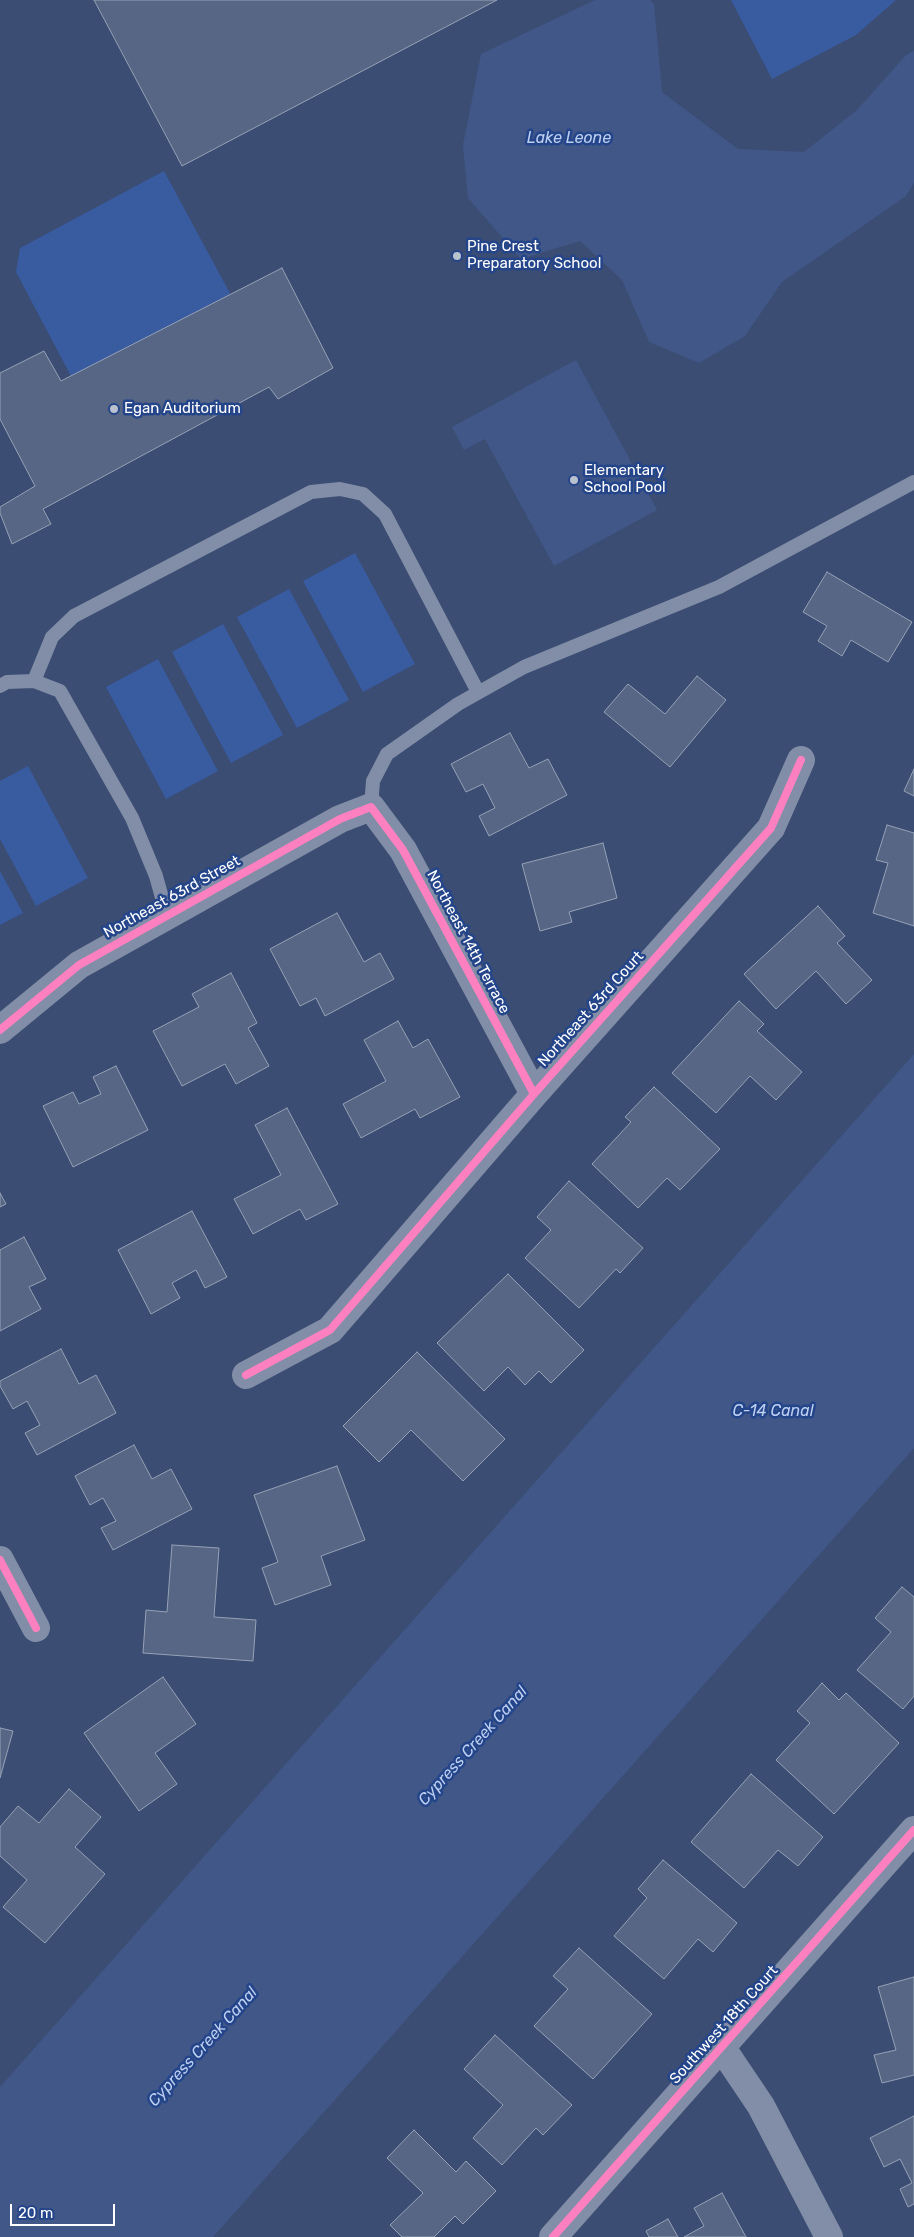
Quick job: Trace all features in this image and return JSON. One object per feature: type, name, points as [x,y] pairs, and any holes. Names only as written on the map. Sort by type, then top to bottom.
[{"type":"street","name":"Northeast 63rd Court","points":[[246,1375],[330,1330],[534,1094],[771,828],[801,760]]},
{"type":"street","name":"Northeast 63rd Street","points":[[0,1030],[78,965],[340,819],[371,807]]},
{"type":"street","name":"Northeast 14th Terrace","points":[[371,807],[403,850],[534,1094]]},
{"type":"street","points":[[0,1560],[36,1628]]},
{"type":"street","name":"Southwest 18th Court","points":[[553,2237],[914,1830]]},
{"type":"street","points":[[722,2048],[760,2106],[829,2237]]},
{"type":"lane","points":[[371,807],[373,781],[387,754],[478,692],[524,667],[719,587],[914,482]]},
{"type":"lane","points":[[34,681],[52,637],[74,616],[311,492],[340,489],[363,494],[385,514],[478,692]]},
{"type":"lane","points":[[0,686],[7,682],[34,681],[60,691],[132,818],[156,876],[167,916]]},
{"type":"shaded area","points":[[731,0],[896,0],[856,35],[772,79]]},
{"type":"shaded area","points":[[164,171],[232,297],[72,378],[16,272],[20,248]]},
{"type":"shaded area","points":[[355,553],[415,664],[363,692],[303,581]]},
{"type":"shaded area","points":[[289,589],[349,700],[297,728],[237,617]]},
{"type":"shaded area","points":[[223,624],[283,735],[231,763],[172,652]]},
{"type":"shaded area","points":[[158,659],[218,771],[166,799],[106,687]]},
{"type":"shaded area","points":[[28,766],[88,878],[36,906],[0,839],[0,781]]},
{"type":"shaded area","points":[[0,871],[23,913],[0,925]]},
{"type":"water","name":"Lake Leone","points":[[595,0],[650,0],[654,4],[662,92],[738,149],[804,152],[857,110],[906,55],[914,51],[914,183],[906,196],[782,282],[745,336],[699,363],[649,342],[622,280],[580,241],[521,259],[468,198],[463,145],[481,54]]},
{"type":"water","name":"Elementary School Pool","points":[[576,360],[657,510],[554,566],[485,439],[464,450],[452,427]]},
{"type":"water","name":"C-14 Canal","points":[[914,1054],[914,1448],[213,2237],[0,2237],[0,2087]]},
{"type":"building","points":[[94,0],[497,0],[182,166]]},
{"type":"building","name":"Egan Auditorium","points":[[282,268],[333,368],[278,399],[269,387],[43,509],[51,524],[12,544],[0,513],[0,507],[35,486],[0,419],[0,373],[44,351],[61,381]]},
{"type":"building","points":[[827,572],[912,622],[888,662],[851,640],[842,656],[818,641],[827,626],[803,612]]},
{"type":"building","points":[[697,676],[726,700],[670,767],[604,712],[628,684],[665,714]]},
{"type":"building","points":[[510,733],[529,768],[548,759],[567,795],[489,836],[479,816],[495,808],[483,784],[466,792],[451,764]]},
{"type":"building","points":[[914,769],[914,796],[904,791]]},
{"type":"building","points":[[887,825],[914,833],[914,926],[873,913],[888,863],[876,860]]},
{"type":"building","points":[[603,843],[617,898],[569,912],[572,922],[540,931],[522,864]]},
{"type":"building","points":[[818,906],[845,936],[837,943],[872,980],[846,1004],[816,971],[776,1009],[744,974]]},
{"type":"building","points":[[337,913],[364,962],[380,953],[394,979],[325,1016],[316,998],[300,1006],[270,949]]},
{"type":"building","points":[[231,973],[257,1023],[248,1028],[269,1066],[236,1084],[225,1064],[182,1086],[153,1031],[199,1007],[192,994]]},
{"type":"building","points":[[739,1001],[764,1024],[757,1031],[802,1072],[776,1100],[750,1076],[716,1113],[672,1073]]},
{"type":"building","points":[[398,1021],[413,1048],[428,1039],[460,1097],[420,1118],[415,1109],[361,1138],[343,1104],[386,1081],[364,1040]]},
{"type":"building","points":[[116,1066],[148,1130],[73,1167],[43,1106],[73,1092],[79,1104],[101,1094],[93,1077]]},
{"type":"building","points":[[654,1087],[720,1149],[680,1190],[667,1178],[638,1208],[592,1164],[631,1122],[625,1117]]},
{"type":"building","points":[[287,1108],[338,1204],[306,1220],[300,1209],[253,1234],[234,1199],[281,1175],[255,1125]]},
{"type":"building","points":[[569,1181],[643,1248],[620,1273],[616,1269],[579,1308],[525,1258],[551,1230],[537,1217]]},
{"type":"building","points":[[0,1193],[6,1204],[0,1207]]},
{"type":"building","points":[[192,1211],[227,1277],[205,1288],[196,1270],[172,1283],[180,1298],[151,1314],[118,1250]]},
{"type":"building","points":[[24,1237],[46,1279],[29,1287],[41,1309],[0,1331],[0,1250]]},
{"type":"building","points":[[508,1274],[584,1350],[551,1383],[539,1371],[525,1385],[508,1367],[484,1391],[437,1343]]},
{"type":"building","points":[[61,1349],[79,1384],[96,1375],[116,1413],[37,1455],[25,1433],[40,1425],[27,1401],[13,1409],[0,1386],[0,1381]]},
{"type":"building","points":[[417,1352],[505,1439],[463,1481],[411,1430],[379,1462],[343,1426]]},
{"type":"building","points":[[134,1445],[152,1479],[171,1469],[192,1509],[113,1550],[101,1528],[116,1521],[103,1498],[90,1505],[75,1476]]},
{"type":"building","points":[[337,1466],[365,1540],[321,1556],[331,1585],[275,1605],[262,1568],[278,1562],[254,1495]]},
{"type":"building","points":[[172,1545],[219,1548],[214,1617],[256,1620],[253,1661],[143,1653],[146,1610],[167,1612]]},
{"type":"building","points":[[902,1587],[914,1597],[914,1696],[903,1709],[857,1670],[891,1632],[875,1618]]},
{"type":"building","points":[[163,1677],[196,1724],[155,1753],[177,1784],[139,1811],[84,1733]]},
{"type":"building","points":[[822,1683],[839,1700],[846,1693],[899,1743],[834,1814],[776,1760],[810,1723],[797,1711]]},
{"type":"building","points":[[0,1728],[13,1731],[0,1778]]},
{"type":"building","points":[[751,1774],[823,1837],[798,1866],[778,1850],[744,1888],[691,1842]]},
{"type":"building","points":[[69,1789],[101,1817],[75,1847],[105,1874],[45,1943],[3,1907],[27,1880],[0,1856],[0,1827],[18,1806],[39,1823]]},
{"type":"building","points":[[663,1860],[737,1923],[713,1952],[698,1939],[664,1979],[614,1936],[647,1898],[638,1889]]},
{"type":"building","points":[[579,1948],[652,2014],[593,2079],[534,2026],[568,1989],[553,1976]]},
{"type":"building","points":[[914,1977],[914,2075],[882,2083],[874,2055],[896,2050],[878,1987]]},
{"type":"building","points":[[495,2035],[572,2105],[543,2135],[536,2128],[502,2165],[473,2138],[503,2105],[464,2069]]},
{"type":"building","points":[[914,2116],[914,2204],[908,2207],[900,2189],[912,2183],[900,2159],[884,2167],[870,2138]]},
{"type":"building","points":[[414,2130],[456,2172],[466,2161],[496,2191],[463,2224],[455,2216],[434,2237],[402,2237],[390,2225],[423,2193],[387,2158]]},
{"type":"building","points":[[722,2193],[746,2237],[684,2237],[704,2226],[694,2208]]},
{"type":"building","points":[[668,2219],[678,2237],[649,2237],[646,2231]]},
{"type":"cycle path","points":[[246,1375],[330,1330],[534,1094],[771,828],[801,760]]},
{"type":"cycle path","points":[[0,1030],[79,965],[340,819],[371,807],[403,850],[534,1094]]},
{"type":"cycle path","points":[[0,1560],[36,1628]]},
{"type":"cycle path","points":[[553,2237],[914,1830]]},
{"type":"place","name":"Pine Crest Preparatory School","points":[[457,256]]},
{"type":"place","name":"Egan Auditorium","points":[[114,409]]},
{"type":"place","name":"Elementary School Pool","points":[[574,480]]},
{"type":"water label","name":"Cypress Creek Canal","points":[[473,1746]]},
{"type":"water label","name":"Cypress Creek Canal","points":[[203,2047]]}]
